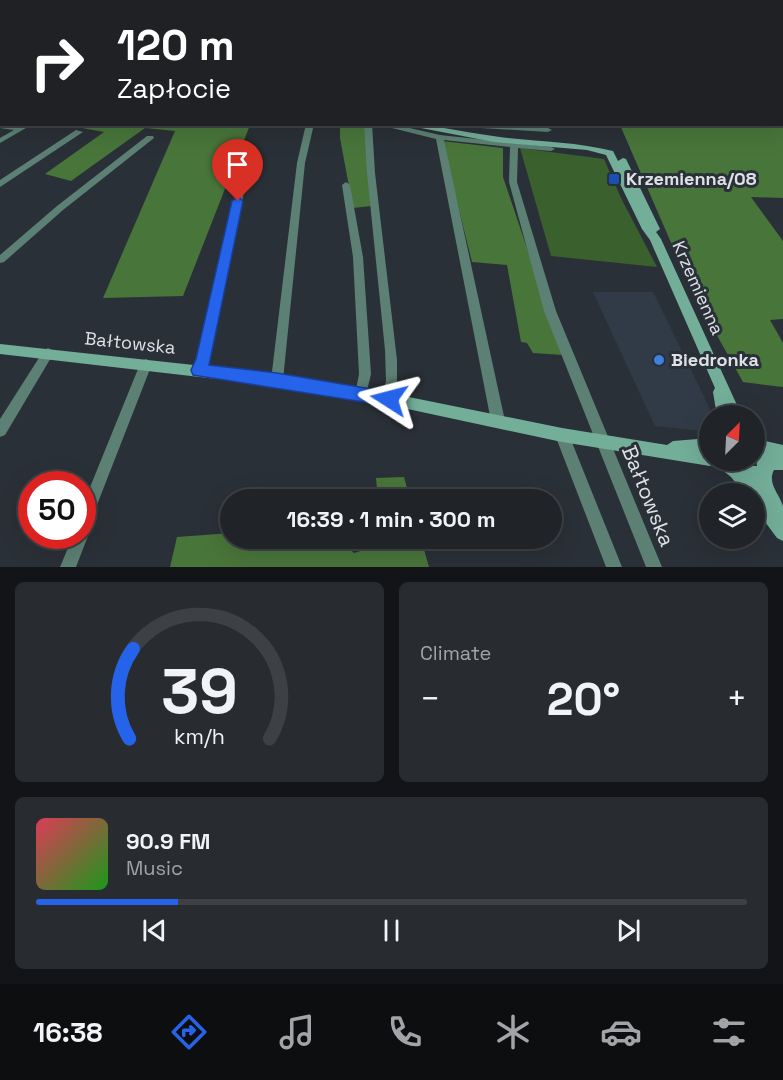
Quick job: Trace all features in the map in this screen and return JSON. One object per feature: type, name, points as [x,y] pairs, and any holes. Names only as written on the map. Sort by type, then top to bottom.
[{"type":"main road","name":"Krzemienna","points":[[426,126],[611,146],[618,151],[642,199],[655,229],[655,239],[730,405]]},
{"type":"main road","name":"Bałtowska","points":[[0,349],[277,380],[389,399],[562,435],[699,457]]},
{"type":"main road","name":"Krzemienna","points":[[720,385],[723,405]]},
{"type":"main road","name":"Bałtowska","points":[[651,450],[699,446]]},
{"type":"main road","points":[[765,447],[783,452]]},
{"type":"main road","points":[[765,458],[765,468]]},
{"type":"main road","points":[[765,468],[771,462],[783,463]]},
{"type":"main road","points":[[733,471],[745,480],[783,532]]},
{"type":"main road","points":[[740,471],[752,476],[760,471]]},
{"type":"main road","points":[[764,471],[762,477],[765,488],[783,526]]},
{"type":"street","points":[[0,126],[22,128],[0,141]]},
{"type":"street","points":[[277,380],[301,163],[310,126]]},
{"type":"street","points":[[368,126],[369,162],[384,276],[391,356],[392,380],[389,399]]},
{"type":"street","points":[[388,126],[440,137],[551,149]]},
{"type":"street","points":[[449,128],[548,129]]},
{"type":"street","points":[[0,184],[79,132]]},
{"type":"street","points":[[440,137],[498,421]]},
{"type":"street","points":[[0,260],[60,208],[150,138]]},
{"type":"street","name":"Bałtowska","points":[[514,146],[513,182],[539,268],[541,283],[654,567]]},
{"type":"street","points":[[346,185],[358,257],[365,375],[361,394]]},
{"type":"street","points":[[199,370],[204,359],[241,187]]},
{"type":"street","points":[[0,431],[48,353]]},
{"type":"street","points":[[96,491],[146,364]]},
{"type":"street","points":[[562,435],[614,567]]},
{"type":"street","points":[[68,567],[75,549]]},
{"type":"shaded area","points":[[593,292],[653,292],[708,405],[699,405],[699,431],[655,426]]},
{"type":"green space","points":[[85,126],[250,126],[183,296],[103,298],[175,131],[145,128],[71,181],[45,174],[104,132],[82,128]]},
{"type":"green space","points":[[340,126],[366,126],[371,206],[353,208],[340,138]]},
{"type":"green space","points":[[620,126],[783,126],[783,198],[751,197],[783,241],[783,319],[770,320],[783,343],[783,387],[743,382],[714,330],[712,317],[692,291]]},
{"type":"green space","points":[[442,141],[503,148],[503,177],[563,355],[533,353],[527,343],[521,342],[507,265],[472,262]]},
{"type":"green space","points":[[520,148],[604,159],[621,198],[657,267],[551,256]]},
{"type":"green space","points":[[404,477],[407,489],[377,489],[376,478]]},
{"type":"green space","points":[[220,534],[220,549],[349,549],[354,553],[367,549],[424,549],[429,567],[170,567],[177,537]]},
{"type":"place","name":"Krzemienna/08","points":[[614,179]]},
{"type":"place","name":"Biedronka","points":[[659,360]]},
{"type":"route","points":[[238,201],[204,359],[199,370],[277,380],[389,399]]}]
